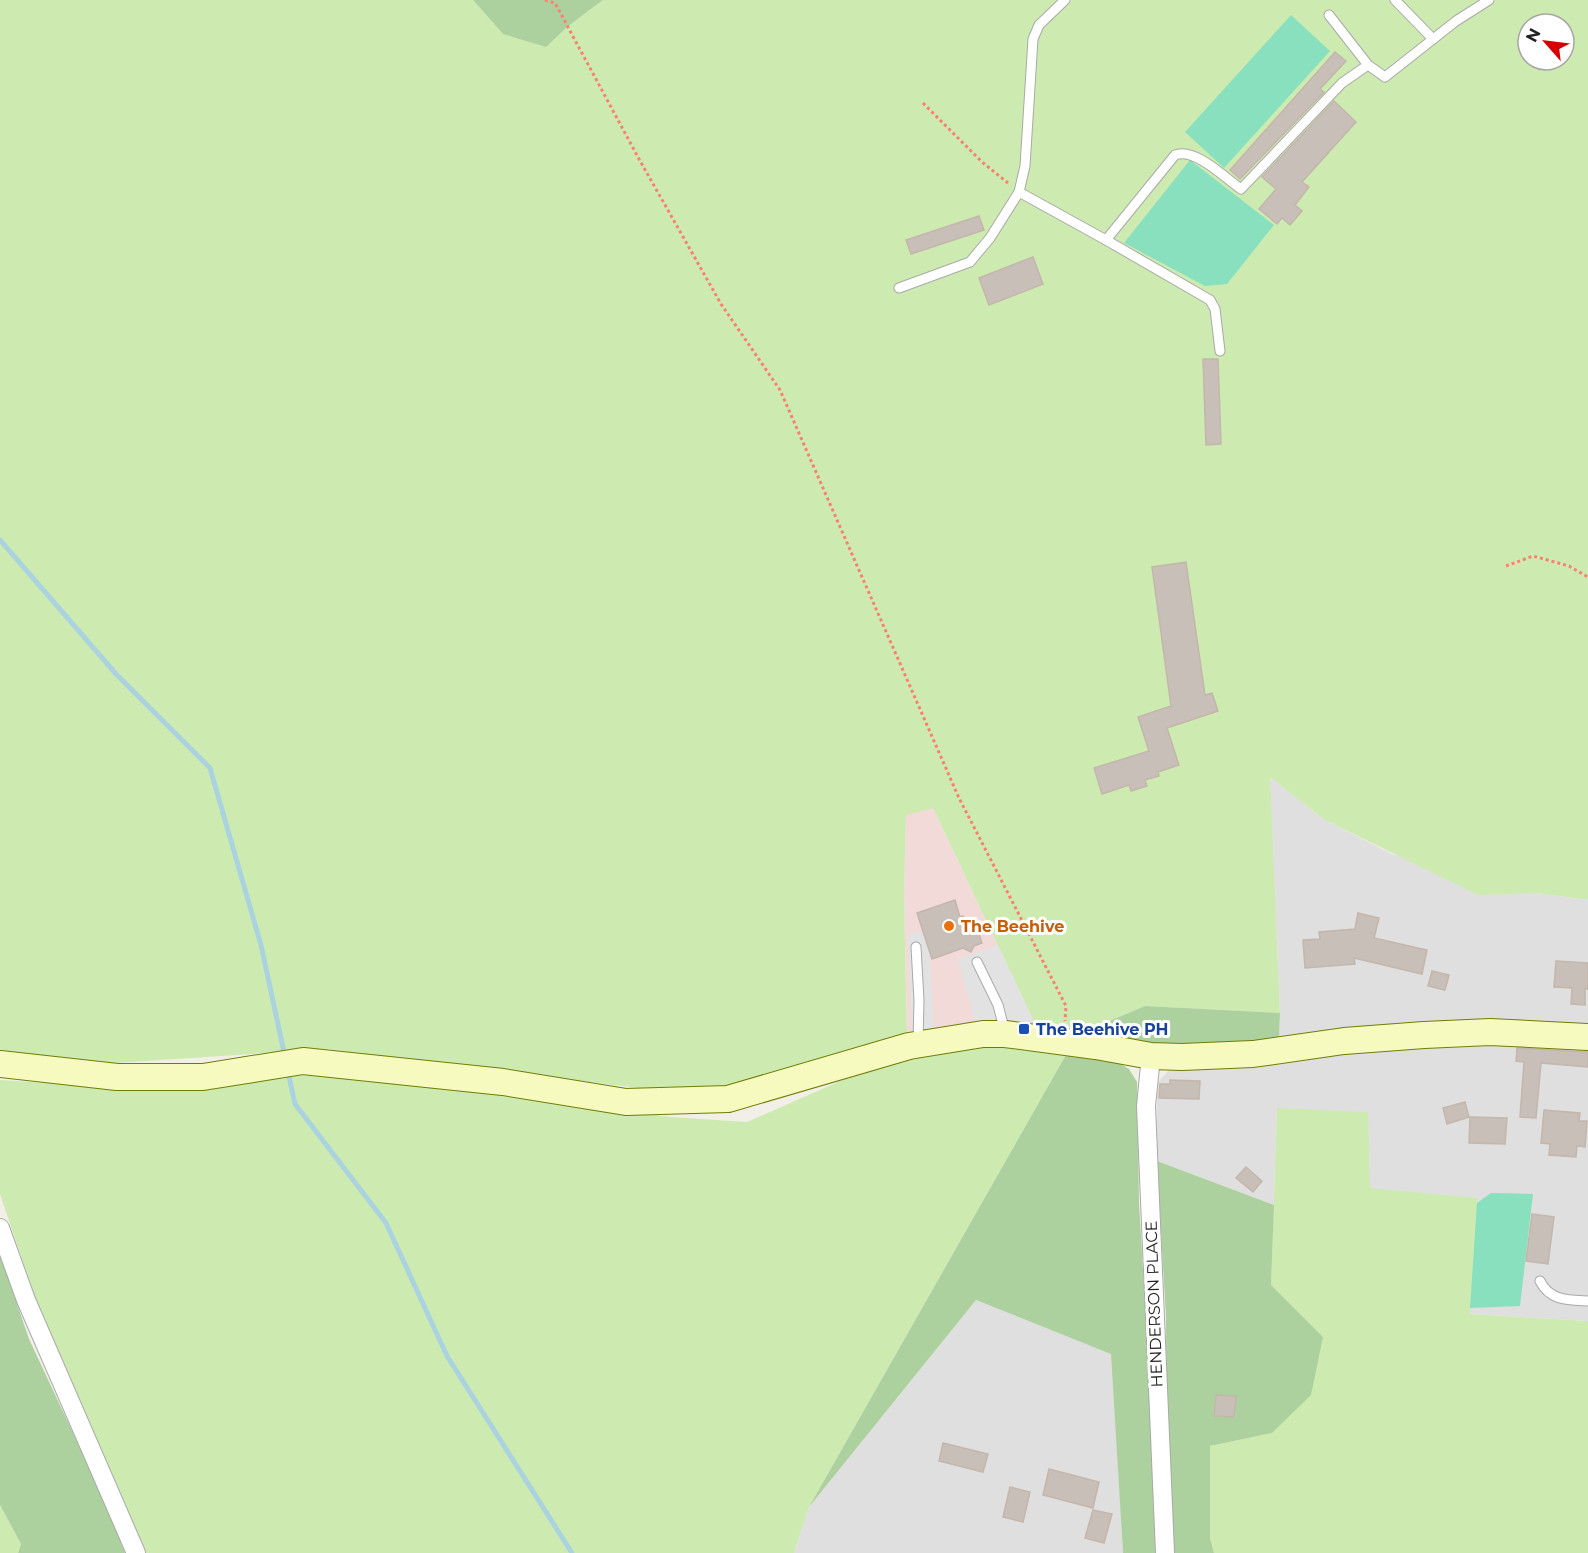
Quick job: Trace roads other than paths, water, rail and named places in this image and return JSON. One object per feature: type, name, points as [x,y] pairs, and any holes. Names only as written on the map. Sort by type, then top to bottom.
[{"type":"street","points":[[0,1064],[117,1077],[203,1077],[303,1061],[503,1082],[626,1102],[728,1099],[918,1045],[983,1034],[1005,1034],[1151,1056],[1182,1057],[1253,1054],[1344,1041],[1424,1035],[1490,1032],[1588,1037]]},
{"type":"street","name":"HENDERSON PLACE","points":[[1151,1056],[1146,1106],[1165,1553]]},
{"type":"street","points":[[0,1227],[26,1300],[136,1553]]},
{"type":"lane","points":[[899,288],[970,262],[990,238],[1019,192],[1025,166],[1033,39],[1039,25],[1065,0]]},
{"type":"lane","points":[[1395,0],[1433,39]]},
{"type":"lane","points":[[1329,15],[1368,65],[1385,77],[1456,21],[1489,0]]},
{"type":"lane","points":[[1106,240],[1176,155],[1181,152],[1192,153],[1241,189],[1342,83],[1368,65]]},
{"type":"lane","points":[[1019,192],[1210,300],[1215,309],[1220,351]]},
{"type":"lane","points":[[916,947],[919,1000],[918,1045]]},
{"type":"lane","points":[[977,962],[998,1005],[1005,1034]]},
{"type":"lane","points":[[1540,1281],[1547,1292],[1556,1297],[1588,1301]]},
{"type":"waterway","points":[[0,540],[116,674],[210,768],[261,945],[285,1057]]},
{"type":"waterway","points":[[288,1072],[295,1104],[386,1223],[447,1356],[572,1553]]},
{"type":"place","name":"The Beehive","points":[[949,926]]},
{"type":"place","name":"The Beehive PH","points":[[1024,1029]]}]
